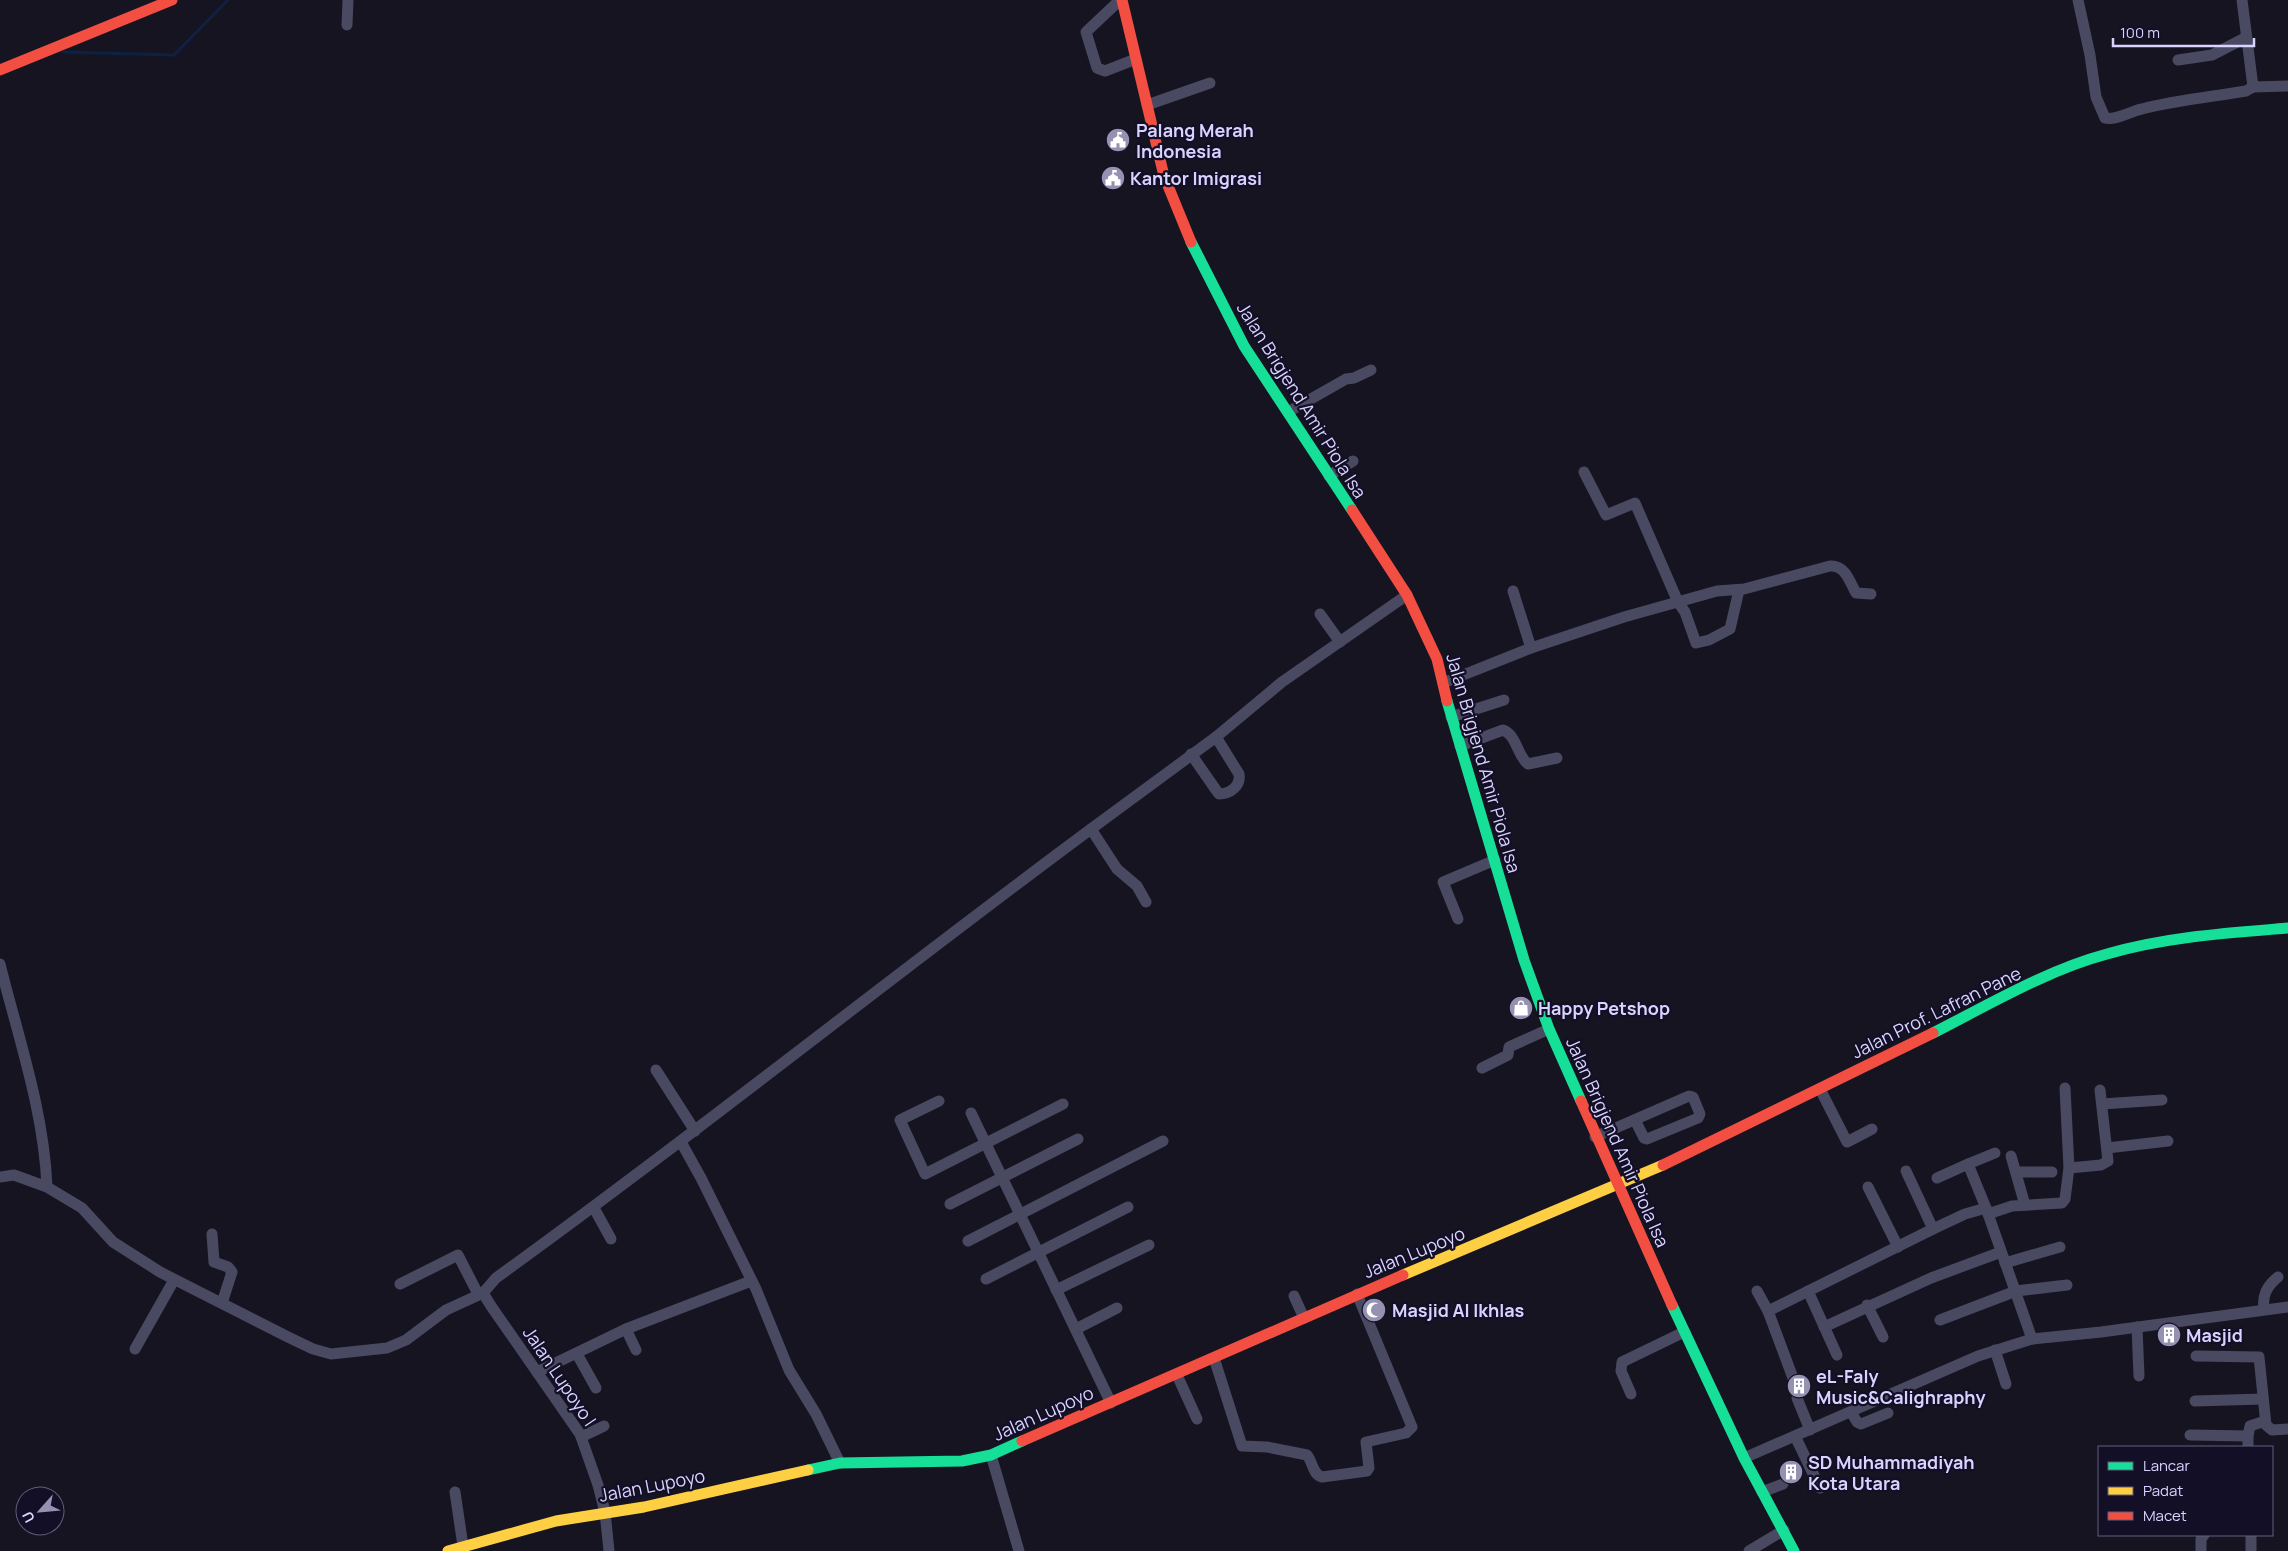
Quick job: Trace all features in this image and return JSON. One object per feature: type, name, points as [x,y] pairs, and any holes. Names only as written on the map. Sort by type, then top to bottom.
[{"type":"street","points":[[0,70],[148,5],[172,0]]},
{"type":"street","points":[[347,25],[348,0]]},
{"type":"street","points":[[1121,0],[1088,28],[1086,35],[1097,68],[1100,71],[1105,71],[1136,59]]},
{"type":"street","name":"Jalan Brigjend Amir Piola Isa","points":[[1121,0],[1169,191],[1196,254],[1244,346],[1407,595],[1437,659],[1451,717],[1524,960],[1549,1029],[1595,1137],[1684,1332],[1744,1458],[1794,1551]]},
{"type":"street","points":[[2078,0],[2090,55],[2096,97],[2105,118],[2113,118],[2127,112],[2172,101],[2246,91],[2253,88],[2288,86]]},
{"type":"street","points":[[2242,0],[2245,38],[2253,88]]},
{"type":"street","points":[[2178,60],[2212,55],[2245,38]]},
{"type":"street","points":[[1147,106],[1210,83]]},
{"type":"street","points":[[1288,412],[1346,379],[1354,378],[1371,370]]},
{"type":"street","points":[[1329,476],[1353,461]]},
{"type":"street","points":[[1584,472],[1606,515],[1635,503],[1678,602],[1685,612],[1694,641],[1698,644],[1721,635],[1730,629],[1739,590]]},
{"type":"street","points":[[1443,684],[1531,648],[1624,617],[1717,590],[1739,590],[1795,574],[1835,566],[1846,574],[1856,594],[1871,594]]},
{"type":"street","points":[[1512,591],[1531,648]]},
{"type":"street","points":[[0,1177],[14,1175],[47,1187],[82,1208],[113,1242],[174,1280],[313,1349],[338,1354],[386,1348],[401,1342],[446,1310],[481,1293],[496,1278],[594,1208],[681,1142],[930,948],[1216,737],[1282,682],[1407,595]]},
{"type":"street","points":[[1320,614],[1340,642]]},
{"type":"street","points":[[1451,717],[1504,700]]},
{"type":"street","points":[[1460,746],[1503,730],[1510,735],[1522,758],[1528,764],[1556,758]]},
{"type":"street","points":[[1192,754],[1219,794],[1228,792],[1237,785],[1240,780],[1239,774],[1216,737]]},
{"type":"street","points":[[1091,829],[1117,869],[1137,886],[1146,902]]},
{"type":"street","points":[[1458,919],[1443,882],[1494,860]]},
{"type":"street","name":"Jalan Prof. Lafran Pane","points":[[1617,1185],[1820,1089],[2011,994],[2094,958],[2153,944],[2288,928]]},
{"type":"street","points":[[0,964],[33,1094],[45,1160],[47,1187]]},
{"type":"street","points":[[1482,1068],[1508,1055],[1509,1047],[1549,1029]]},
{"type":"street","points":[[656,1070],[695,1131]]},
{"type":"street","points":[[1768,1311],[1965,1214],[2012,1206],[2062,1203],[2067,1194],[2068,1168],[2065,1088]]},
{"type":"street","points":[[1820,1089],[1847,1142],[1872,1129]]},
{"type":"street","points":[[2068,1168],[2107,1164],[2107,1148],[2100,1090]]},
{"type":"street","points":[[1595,1137],[1691,1096],[1700,1114],[1698,1118],[1647,1139],[1644,1138],[1635,1120]]},
{"type":"street","points":[[2102,1104],[2162,1100]]},
{"type":"street","points":[[939,1101],[900,1120],[925,1174],[1063,1104]]},
{"type":"street","points":[[971,1113],[1111,1403]]},
{"type":"street","points":[[950,1204],[1078,1139]]},
{"type":"street","points":[[968,1241],[1163,1141]]},
{"type":"street","points":[[2107,1148],[2168,1141]]},
{"type":"street","points":[[681,1142],[701,1178],[751,1281],[789,1370],[816,1414],[840,1463]]},
{"type":"street","points":[[1937,1178],[1995,1153]]},
{"type":"street","points":[[2012,1156],[2025,1205]]},
{"type":"street","points":[[1968,1164],[1987,1211],[2032,1339]]},
{"type":"street","points":[[1906,1171],[1933,1229]]},
{"type":"street","points":[[2016,1172],[2052,1172]]},
{"type":"street","name":"Jalan Lupoyo","points":[[448,1551],[463,1546],[482,1546],[556,1521],[684,1499],[840,1463],[962,1462],[991,1455],[1357,1294],[1617,1185]]},
{"type":"street","points":[[1868,1187],[1898,1247]]},
{"type":"street","points":[[986,1280],[1128,1207]]},
{"type":"street","points":[[594,1208],[611,1239]]},
{"type":"street","points":[[212,1234],[214,1262],[228,1267],[232,1272],[222,1303]]},
{"type":"street","points":[[1056,1290],[1149,1245]]},
{"type":"street","points":[[2005,1263],[2060,1247]]},
{"type":"street","points":[[1824,1327],[1868,1305],[1963,1265],[2001,1252]]},
{"type":"street","name":"Jalan Lupoyo I","points":[[400,1284],[458,1255],[481,1293],[581,1437],[605,1512],[609,1551]]},
{"type":"street","points":[[2264,1309],[2263,1297],[2266,1288],[2278,1277]]},
{"type":"street","points":[[135,1349],[174,1280]]},
{"type":"street","points":[[537,1372],[626,1330],[751,1281]]},
{"type":"street","points":[[1940,1320],[2016,1291],[2067,1285]]},
{"type":"street","points":[[1757,1291],[1768,1311],[1794,1378]]},
{"type":"street","points":[[1808,1291],[1837,1355]]},
{"type":"street","points":[[1214,1358],[1242,1446],[1267,1447],[1307,1455],[1314,1471],[1317,1475],[1322,1476],[1367,1471],[1369,1468],[1366,1442],[1406,1433],[1411,1430],[1412,1424],[1387,1370],[1357,1294]]},
{"type":"street","points":[[1294,1296],[1304,1318]]},
{"type":"street","points":[[1868,1305],[1883,1338]]},
{"type":"street","points":[[1744,1458],[1978,1356],[2032,1339],[2288,1307]]},
{"type":"street","points":[[1076,1329],[1117,1308]]},
{"type":"street","points":[[2137,1327],[2139,1376]]},
{"type":"street","points":[[626,1330],[636,1350]]},
{"type":"street","points":[[1631,1394],[1621,1371],[1622,1362],[1684,1332]]},
{"type":"street","points":[[1995,1350],[2006,1384]]},
{"type":"street","points":[[577,1354],[596,1388]]},
{"type":"street","points":[[2196,1356],[2259,1357],[2265,1421],[2272,1430],[2288,1428]]},
{"type":"street","points":[[1177,1374],[1197,1419]]},
{"type":"street","points":[[1798,1398],[1810,1430]]},
{"type":"street","points":[[2195,1401],[2263,1399]]},
{"type":"street","points":[[1851,1412],[1857,1422],[1861,1424],[1888,1412]]},
{"type":"street","points":[[2190,1436],[2248,1442],[2250,1426],[2265,1421]]},
{"type":"street","points":[[581,1437],[604,1426]]},
{"type":"street","points":[[1796,1436],[1820,1488]]},
{"type":"street","points":[[991,1455],[1020,1551]]},
{"type":"street","points":[[1762,1492],[1783,1484]]},
{"type":"street","points":[[455,1492],[463,1546]]},
{"type":"street","points":[[1749,1551],[1784,1530]]},
{"type":"street","points":[[2201,1551],[2201,1539],[2203,1536]]},
{"type":"street","points":[[2250,1551],[2251,1536]]},
{"type":"waterway","points":[[63,52],[174,55],[228,0]]},
{"type":"traffic: fast","points":[[1191,242],[1244,346],[1352,510]]},
{"type":"traffic: fast","points":[[1447,701],[1524,960],[1549,1029],[1581,1101]]},
{"type":"traffic: fast","points":[[1933,1033],[1996,1000],[2062,969],[2107,954],[2151,943],[2219,934],[2288,928]]},
{"type":"traffic: fast","points":[[1672,1305],[1744,1458],[1794,1551]]},
{"type":"traffic: fast","points":[[808,1470],[840,1463],[962,1461],[991,1455],[1022,1441]]},
{"type":"traffic: slow","points":[[1403,1275],[1663,1165]]},
{"type":"traffic: slow","points":[[448,1551],[556,1521],[644,1507],[808,1470]]},
{"type":"traffic: jam","points":[[0,70],[172,0]]},
{"type":"traffic: jam","points":[[1122,0],[1164,176],[1191,242]]},
{"type":"traffic: jam","points":[[1352,510],[1407,595],[1437,659],[1447,701]]},
{"type":"traffic: jam","points":[[1663,1165],[1933,1033]]},
{"type":"traffic: jam","points":[[1581,1101],[1672,1305]]},
{"type":"traffic: jam","points":[[1022,1441],[1403,1275]]},
{"type":"place","name":"Palang Merah Indonesia","points":[[1118,140]]},
{"type":"place","name":"Kantor Imigrasi","points":[[1113,178]]},
{"type":"place","name":"Happy Petshop","points":[[1521,1008]]},
{"type":"place","name":"Masjid Al Ikhlas","points":[[1374,1310]]},
{"type":"place","name":"Masjid","points":[[2169,1335]]},
{"type":"place","name":"eL-Faly Music&Calighraphy","points":[[1799,1386]]},
{"type":"place","name":"SD Muhammadiyah Kota Utara","points":[[1791,1472]]}]
